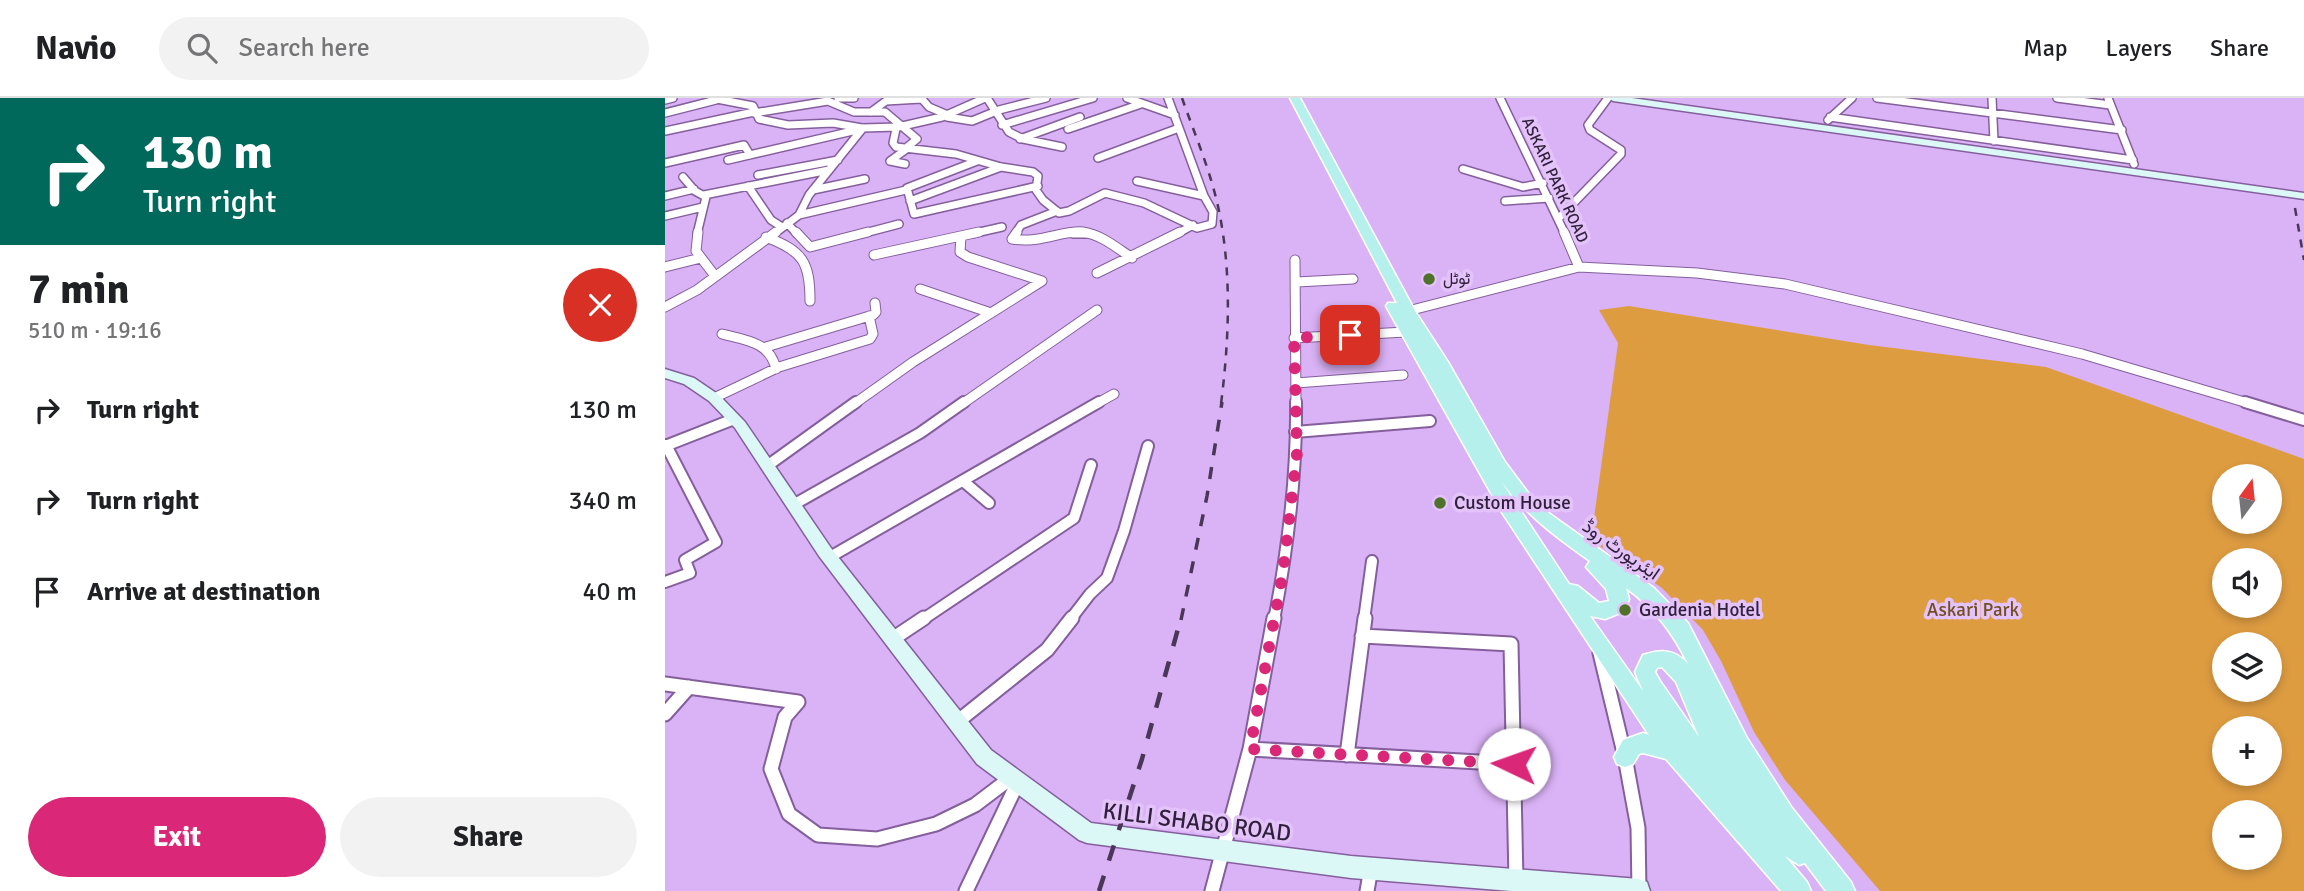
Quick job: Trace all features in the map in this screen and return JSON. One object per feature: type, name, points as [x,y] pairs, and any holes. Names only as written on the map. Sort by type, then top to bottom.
[{"type":"main road","points":[[1283,98],[1310,141],[1406,332],[1501,498],[1673,751],[1800,891]]},
{"type":"main road","name":"ایئرپورٹ روڈ","points":[[1295,98],[1408,311],[1441,362],[1498,466],[1526,502],[1550,524],[1647,593],[1681,629],[1739,745],[1784,816],[1840,889]]},
{"type":"main road","points":[[1548,569],[1593,610],[1609,611],[1620,601],[1619,590],[1556,537],[1550,524]]},
{"type":"main road","points":[[1800,891],[1778,854],[1694,748],[1657,696],[1645,672],[1650,661],[1663,658],[1678,666],[1712,740],[1745,791],[1797,851],[1840,889]]},
{"type":"main road","points":[[1625,757],[1631,747],[1643,743],[1673,751]]},
{"type":"street","points":[[665,100],[673,98]]},
{"type":"street","points":[[665,131],[754,113],[854,98]]},
{"type":"street","points":[[665,113],[714,99],[753,106],[758,119],[788,126],[837,123],[863,128],[899,128],[949,116],[986,98],[999,110],[1002,125],[1020,139],[1062,147]]},
{"type":"street","points":[[871,112],[886,101],[921,99],[935,110],[968,122],[999,110],[1046,98]]},
{"type":"street","points":[[1002,125],[1093,98]]},
{"type":"street","points":[[1127,98],[1174,116]]},
{"type":"street","points":[[1132,258],[1108,241],[1082,232],[1029,242],[1012,239],[1021,225],[1057,211],[1069,211],[1105,193],[1144,203],[1193,225],[1208,227],[1214,220],[1213,212],[1204,196],[1168,98]]},
{"type":"street","name":"ASKARI PARK ROAD","points":[[1408,311],[1579,267],[1500,98]]},
{"type":"street","points":[[1558,219],[1621,154],[1621,150],[1590,130],[1588,125],[1611,98],[2304,196]]},
{"type":"street","points":[[1823,128],[1830,117],[1851,98]]},
{"type":"street","points":[[1877,98],[2122,130]]},
{"type":"street","points":[[1992,98],[1994,141]]},
{"type":"street","points":[[2057,98],[2109,101],[2137,173]]},
{"type":"street","points":[[828,101],[854,112],[885,112],[899,128],[918,140],[890,161],[905,164]]},
{"type":"street","points":[[1068,129],[1141,104]]},
{"type":"street","points":[[1020,139],[1080,117]]},
{"type":"street","points":[[1830,117],[2133,160]]},
{"type":"street","points":[[728,160],[863,128]]},
{"type":"street","points":[[799,215],[813,190],[863,128]]},
{"type":"street","points":[[899,128],[893,143],[896,147],[956,154],[1033,173],[1038,176],[1036,190],[1043,200],[1057,211]]},
{"type":"street","points":[[1097,158],[1179,128]]},
{"type":"street","points":[[665,163],[747,145],[750,155]]},
{"type":"street","points":[[682,149],[684,159]]},
{"type":"street","points":[[758,175],[838,160]]},
{"type":"street","points":[[665,307],[715,276],[799,215],[906,190],[977,161]]},
{"type":"street","points":[[910,201],[1001,167]]},
{"type":"street","points":[[1463,169],[1523,187],[1542,184]]},
{"type":"street","points":[[683,177],[704,195],[829,170]]},
{"type":"street","points":[[813,190],[865,179]]},
{"type":"street","points":[[1137,181],[1204,196]]},
{"type":"street","points":[[748,186],[771,220],[784,225],[810,247],[899,224]]},
{"type":"street","points":[[906,190],[914,214],[918,214],[1038,186]]},
{"type":"street","points":[[665,197],[694,189]]},
{"type":"street","points":[[704,195],[695,244],[701,258],[715,276]]},
{"type":"street","points":[[1505,201],[1549,198]]},
{"type":"street","points":[[665,216],[703,206]]},
{"type":"street","points":[[1097,273],[1132,258],[1193,225]]},
{"type":"street","points":[[874,255],[1002,227]]},
{"type":"street","points":[[767,466],[913,362],[1042,281],[968,257],[960,252],[961,236]]},
{"type":"street","points":[[766,237],[790,245],[797,251],[811,272],[810,301]]},
{"type":"street","points":[[665,267],[701,258]]},
{"type":"street","points":[[1212,891],[1250,749],[1283,572],[1297,453],[1295,260]]},
{"type":"street","points":[[1579,267],[1643,264],[1738,271],[1789,279],[2085,349],[2304,414]]},
{"type":"street","points":[[1579,267],[1646,270],[1785,284],[2070,351],[2304,420]]},
{"type":"street","points":[[1297,282],[1353,279]]},
{"type":"street","points":[[920,289],[991,313]]},
{"type":"street","points":[[766,347],[876,314],[875,303]]},
{"type":"street","points":[[793,505],[920,433],[1097,310]]},
{"type":"street","points":[[714,398],[776,369],[870,339],[873,334],[869,316]]},
{"type":"street","points":[[1294,338],[1406,332]]},
{"type":"street","points":[[722,334],[766,347],[775,356],[776,369]]},
{"type":"street","name":"KILLI SHABO ROAD","points":[[665,373],[689,381],[714,398],[734,419],[830,557],[984,757],[1087,833],[1371,868],[1446,883],[1516,881],[1639,890]]},
{"type":"street","points":[[1296,383],[1402,375]]},
{"type":"street","points":[[830,557],[1114,394]]},
{"type":"street","points":[[665,582],[690,573],[685,561],[687,558],[716,542],[666,446],[734,419]]},
{"type":"street","points":[[1295,432],[1430,421]]},
{"type":"street","points":[[957,722],[1047,650],[1090,594],[1107,578],[1124,531],[1148,446]]},
{"type":"street","points":[[894,638],[1074,517],[1091,465]]},
{"type":"street","points":[[963,481],[989,503]]},
{"type":"street","points":[[1347,755],[1372,561]]},
{"type":"street","points":[[1362,636],[1511,644],[1516,881]]},
{"type":"street","points":[[1597,642],[1625,757],[1638,828],[1639,890]]},
{"type":"street","points":[[665,684],[798,702],[785,717],[771,769],[789,814],[818,835],[877,839],[936,824],[975,805],[1015,780]]},
{"type":"street","points":[[665,714],[689,687]]},
{"type":"street","points":[[1250,749],[1514,764]]},
{"type":"street","points":[[966,891],[1015,780]]},
{"type":"street","points":[[1367,891],[1371,868]]},
{"type":"green space","name":"Askari Park","points":[[1629,306],[1869,345],[2046,367],[2304,459],[2304,891],[1880,891],[1785,780],[1754,732],[1721,661],[1703,630],[1662,588],[1591,540],[1618,343],[1599,310]]},
{"type":"railway","points":[[1182,98],[1212,182],[1223,235],[1228,308],[1221,404]]},
{"type":"railway","points":[[2295,208],[2304,260]]},
{"type":"railway","points":[[1181,620],[1207,496],[1222,402]]},
{"type":"railway","points":[[1099,891],[1142,759],[1181,618]]},
{"type":"place","name":"ٹوٹل","points":[[1429,279]]},
{"type":"place","name":"Custom House","points":[[1440,503]]},
{"type":"place","name":"Gardenia Hotel","points":[[1625,610]]},
{"type":"route","points":[[1350,335],[1294,338],[1297,453],[1283,572],[1250,749],[1514,764]]}]
